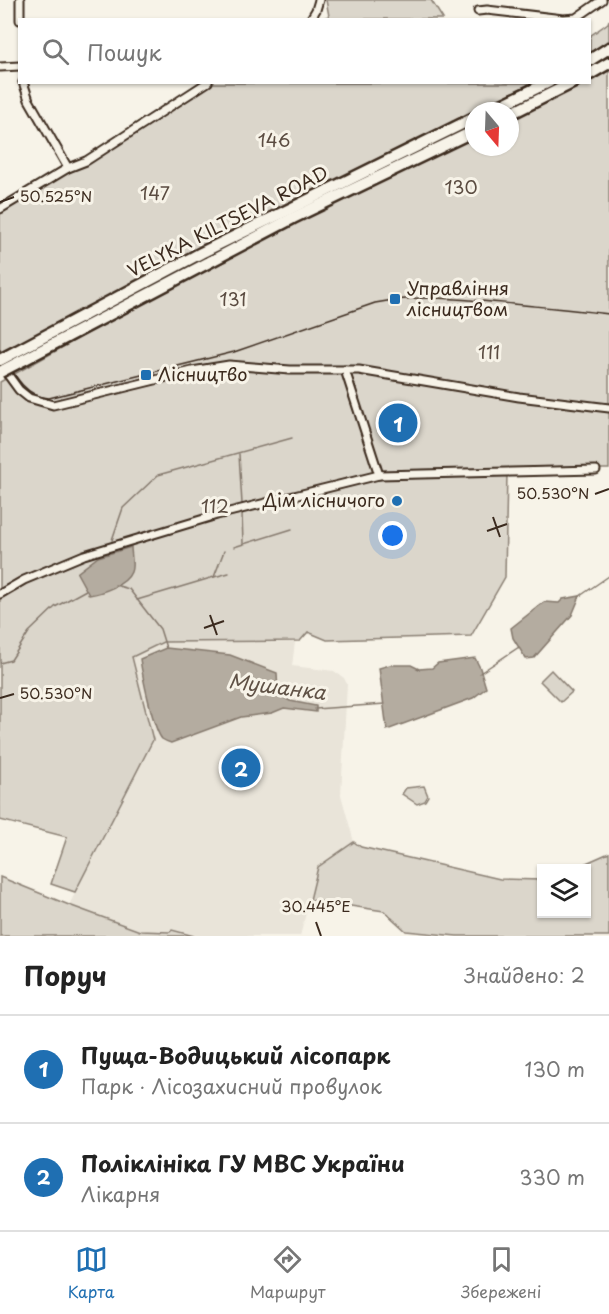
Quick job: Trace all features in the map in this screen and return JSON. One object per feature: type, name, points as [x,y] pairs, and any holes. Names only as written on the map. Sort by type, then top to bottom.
[{"type":"main road","points":[[591,59],[609,48]]},
{"type":"main road","points":[[591,73],[609,63]]},
{"type":"main road","points":[[508,102],[545,84]]},
{"type":"main road","points":[[519,110],[570,84]]},
{"type":"main road","name":"VELYKA KILTSEVA ROAD","points":[[0,372],[20,356],[201,253],[465,122]]},
{"type":"main road","name":"VELYKA KILTSEVA ROAD","points":[[0,362],[20,356],[293,218],[465,135]]},
{"type":"street","points":[[20,0],[20,18]]},
{"type":"street","points":[[311,18],[319,0]]},
{"type":"street","points":[[478,11],[576,18],[602,0]]},
{"type":"street","points":[[0,67],[18,66]]},
{"type":"street","points":[[24,84],[29,100],[68,168]]},
{"type":"street","points":[[0,209],[68,168],[86,161],[205,84]]},
{"type":"street","points":[[0,362],[19,390],[29,398],[53,405],[192,370],[220,366],[290,370],[359,370],[519,397],[609,408]]},
{"type":"street","points":[[345,370],[380,475]]},
{"type":"street","points":[[0,594],[24,580],[84,555],[217,514],[380,475],[596,470]]},
{"type":"shaded area","points":[[163,642],[295,642],[292,666],[334,671],[344,678],[347,684],[341,795],[354,842],[318,867],[300,936],[194,936],[172,930],[170,932],[141,931],[69,905],[153,740],[132,657]]},
{"type":"green space","points":[[326,0],[431,0],[442,18],[324,18],[329,16]]},
{"type":"green space","points":[[609,20],[609,48],[591,59],[591,35]]},
{"type":"green space","points":[[609,66],[609,469],[599,469],[595,474],[580,474],[575,470],[507,472],[505,577],[471,636],[327,640],[308,632],[300,641],[163,642],[132,657],[153,740],[75,892],[51,884],[67,837],[0,820],[0,382],[169,288],[465,139],[465,156],[519,156],[519,113],[580,84],[591,84],[591,77]]},
{"type":"green space","points":[[206,84],[547,84],[508,102],[465,102],[465,123],[0,360],[0,209]]},
{"type":"green space","points":[[551,670],[572,692],[561,702],[540,681]]},
{"type":"green space","points":[[424,786],[428,796],[425,801],[417,804],[402,794],[406,788]]},
{"type":"green space","points":[[354,842],[361,847],[500,879],[537,880],[537,918],[591,918],[591,864],[584,864],[609,853],[609,936],[457,936],[406,931],[384,911],[310,900],[318,867]]},
{"type":"green space","points":[[0,877],[140,931],[170,932],[172,930],[194,936],[0,936]]},
{"type":"water","points":[[131,547],[132,566],[128,577],[113,588],[89,595],[77,573],[98,557]]},
{"type":"water","points":[[580,596],[572,615],[534,658],[526,659],[513,638],[511,628],[544,602],[559,603],[563,599]]},
{"type":"water","points":[[166,648],[230,655],[277,673],[278,694],[290,701],[316,706],[316,712],[284,708],[272,713],[241,717],[171,743],[166,741],[162,739],[155,724],[140,659]]},
{"type":"water","points":[[475,658],[486,688],[473,698],[387,730],[379,668],[390,665],[411,665],[419,669],[432,668],[438,663]]},
{"type":"waterway","points":[[112,540],[123,508],[158,475],[292,438]]},
{"type":"waterway","points":[[239,454],[242,504]]},
{"type":"waterway","points":[[242,514],[243,543]]},
{"type":"waterway","points":[[234,547],[292,529]]},
{"type":"waterway","points":[[137,600],[214,577],[224,551]]},
{"type":"waterway","points":[[214,577],[229,573]]},
{"type":"waterway","name":"Мушанка","points":[[580,596],[609,576]]},
{"type":"waterway","name":"Мушанка","points":[[115,585],[129,589],[160,629],[166,648]]},
{"type":"waterway","name":"Мушанка","points":[[0,663],[11,660],[29,632],[55,607],[86,590]]},
{"type":"waterway","name":"Мушанка","points":[[480,673],[519,647]]},
{"type":"waterway","name":"Мушанка","points":[[315,709],[385,704]]},
{"type":"tram line","points":[[0,350],[25,388],[32,393],[49,398],[234,352],[375,303],[393,300],[461,299],[609,314]]},
{"type":"place","name":"Управління лісництвом","points":[[395,299]]},
{"type":"place","name":"Лісництво","points":[[146,375]]},
{"type":"place","name":"Пуща-Водицький лісопарк","points":[[398,423]]},
{"type":"place","name":"Дім лісничого","points":[[397,501]]},
{"type":"place","name":"Поліклініка ГУ МВС України","points":[[241,768]]},
{"type":"park label","name":"146","points":[[274,141]]},
{"type":"park label","name":"130","points":[[461,188]]},
{"type":"park label","name":"147","points":[[155,194]]},
{"type":"park label","name":"131","points":[[233,300]]},
{"type":"park label","name":"111","points":[[489,353]]},
{"type":"park label","name":"112","points":[[215,507]]}]
